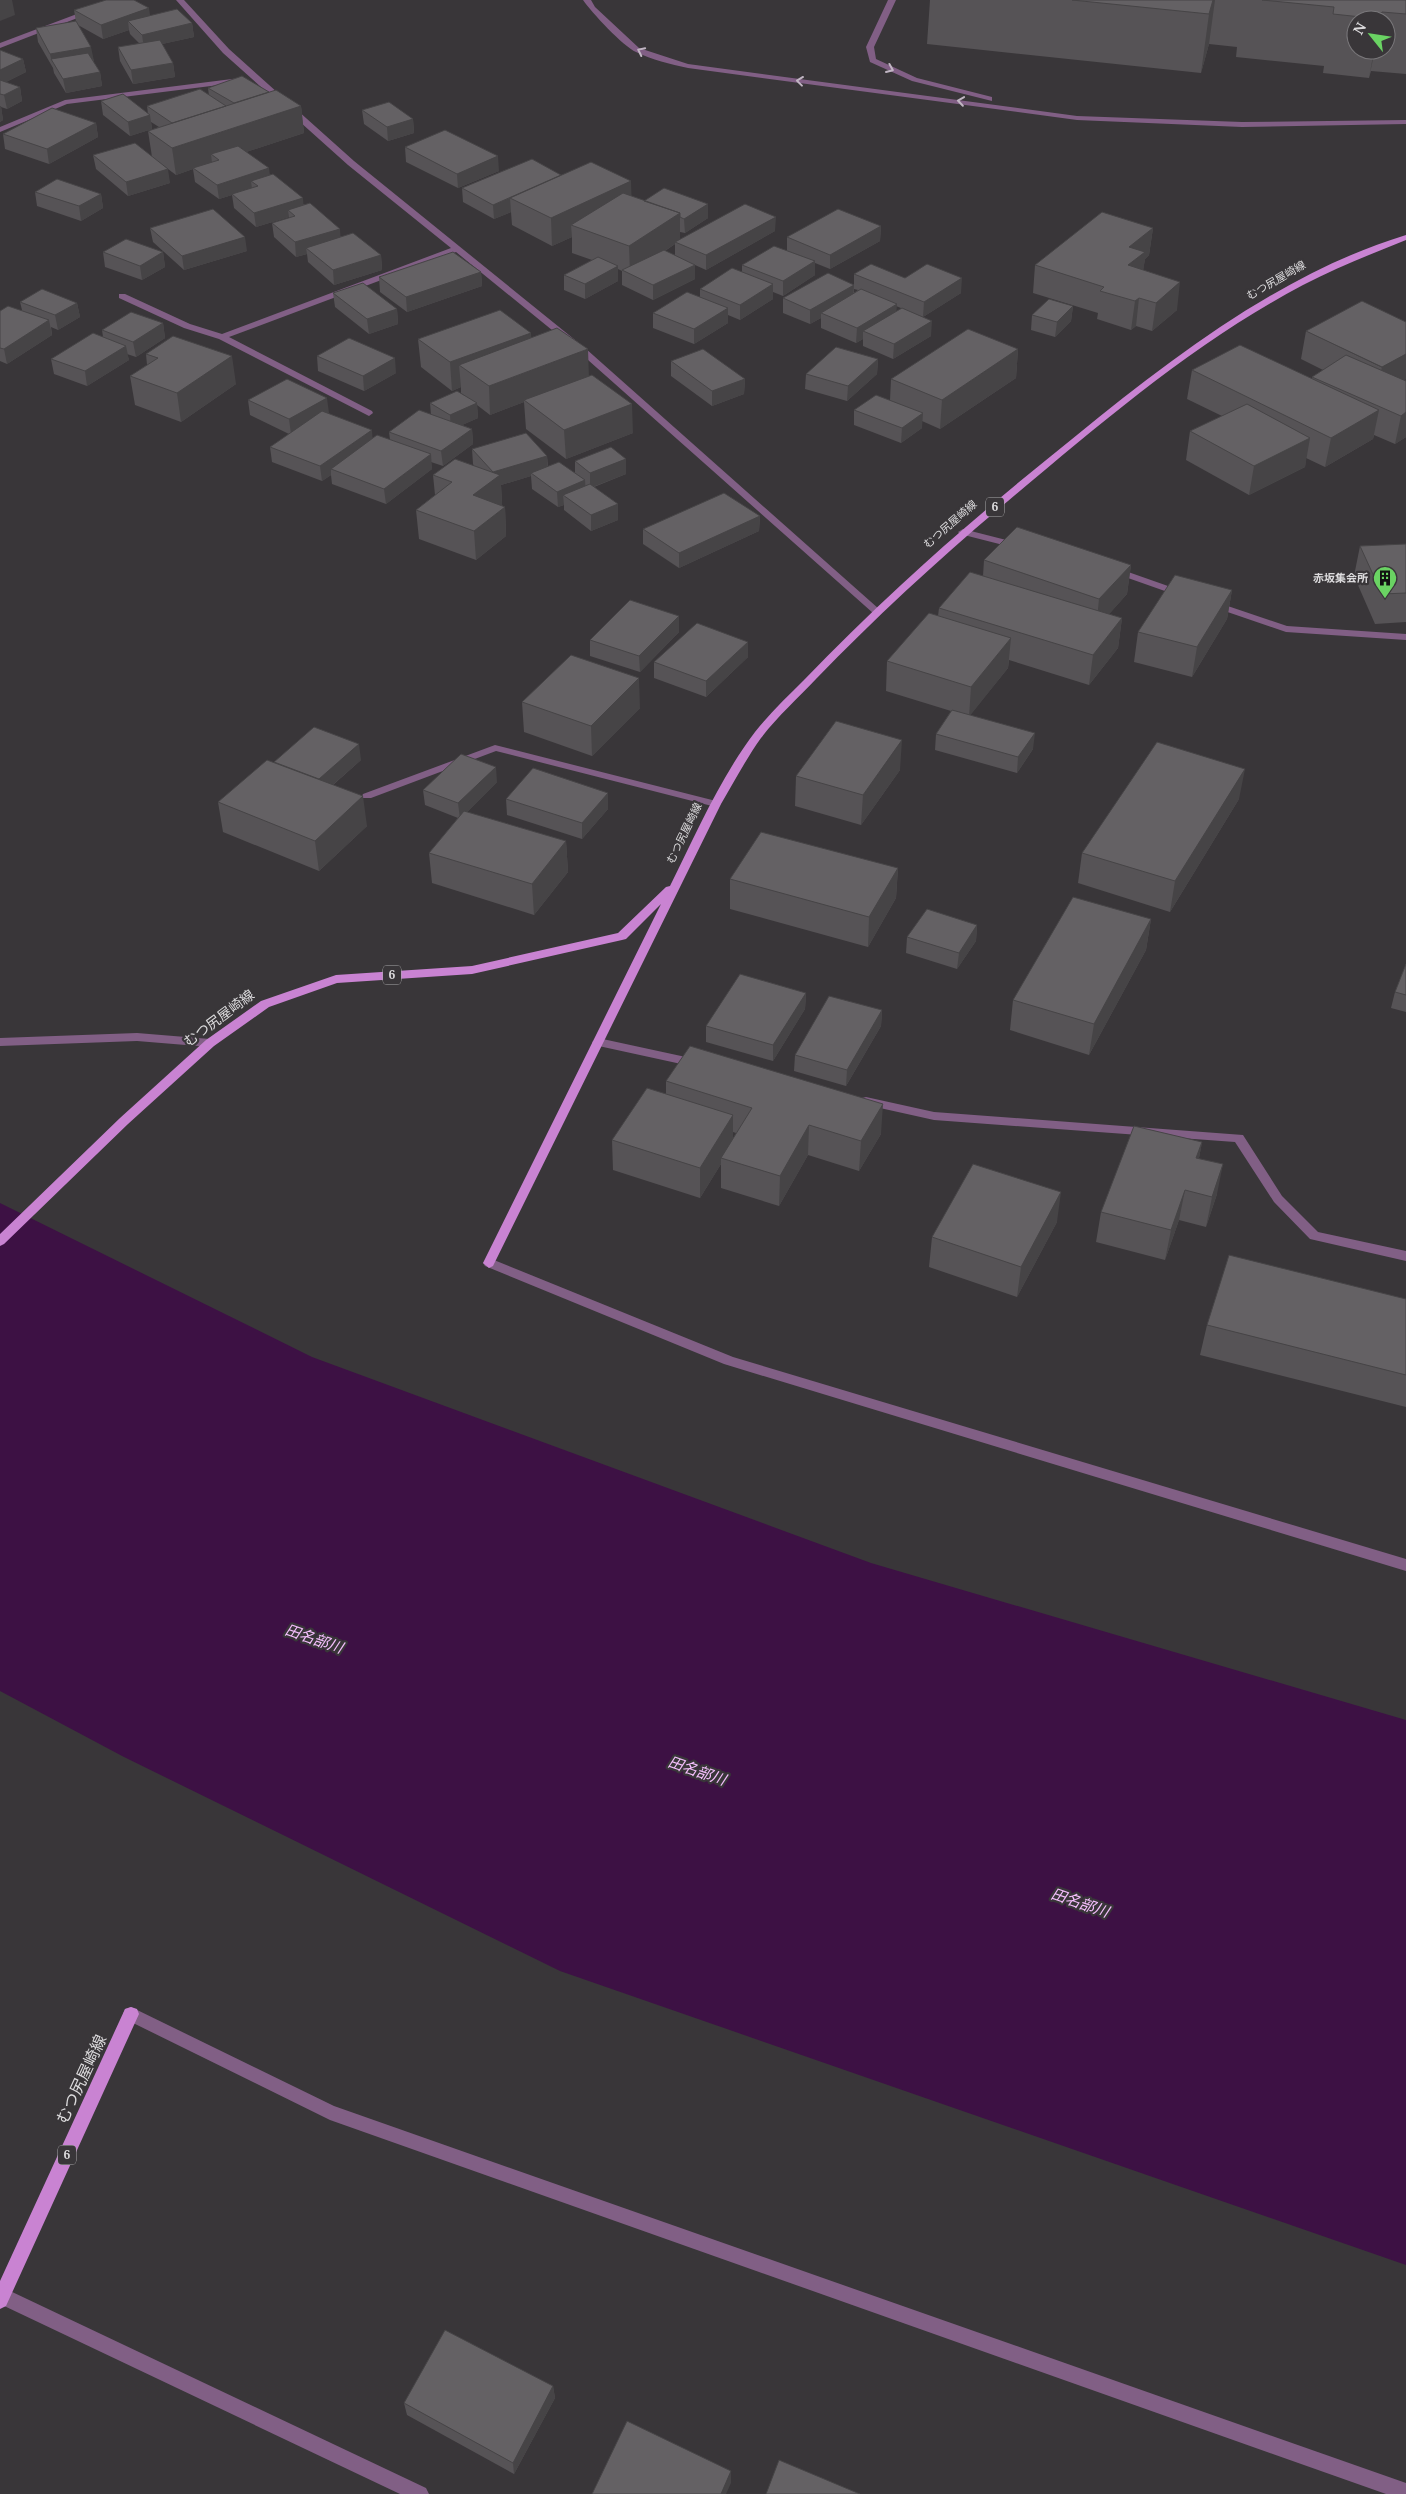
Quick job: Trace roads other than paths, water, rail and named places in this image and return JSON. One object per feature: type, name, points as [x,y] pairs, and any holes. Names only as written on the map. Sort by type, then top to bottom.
[{"type":"main road","name":"むつ尻屋崎線","points":[[489,1263],[716,804],[759,735],[876,612],[963,532],[1147,383],[1227,328],[1302,283],[1371,249],[1406,237]]},
{"type":"main road","name":"むつ尻屋崎線","points":[[0,1241],[124,1121],[210,1043],[265,1004],[336,979],[472,970],[622,936],[679,880]]},
{"type":"main road","name":"むつ尻屋崎線","points":[[1,2295],[132,2014]]},
{"type":"street","points":[[0,46],[120,0]]},
{"type":"street","points":[[180,0],[226,50],[351,163],[582,350],[876,612]]},
{"type":"street","points":[[587,0],[592,8],[636,50],[660,59],[688,66],[1077,118],[1142,122],[1349,124],[1406,122]]},
{"type":"street","points":[[892,0],[870,46],[873,60],[885,68],[918,79],[1026,111]]},
{"type":"street","points":[[0,130],[66,102],[257,78]]},
{"type":"street","points":[[222,337],[457,249]]},
{"type":"street","points":[[122,296],[187,326],[222,337],[369,413]]},
{"type":"street","points":[[963,532],[1029,549]]},
{"type":"street","points":[[1104,568],[1286,629],[1406,637]]},
{"type":"street","points":[[367,796],[495,748],[716,804]]},
{"type":"street","points":[[0,1042],[137,1037],[210,1043]]},
{"type":"street","points":[[598,1042],[703,1065]]},
{"type":"street","points":[[857,1099],[934,1116],[1239,1138],[1278,1200],[1314,1236],[1406,1256]]},
{"type":"street","points":[[489,1263],[729,1361],[1406,1565]]},
{"type":"street","points":[[132,2014],[330,2112],[1406,2492]]},
{"type":"street","points":[[1,2295],[420,2494]]},
{"type":"water","name":"田名部川","points":[[0,1203],[312,1357],[871,1563],[1406,1720],[1406,2265],[560,1971],[124,1757],[0,1691]]},
{"type":"place","name":"赤坂集会所","points":[[1385,599]]}]
